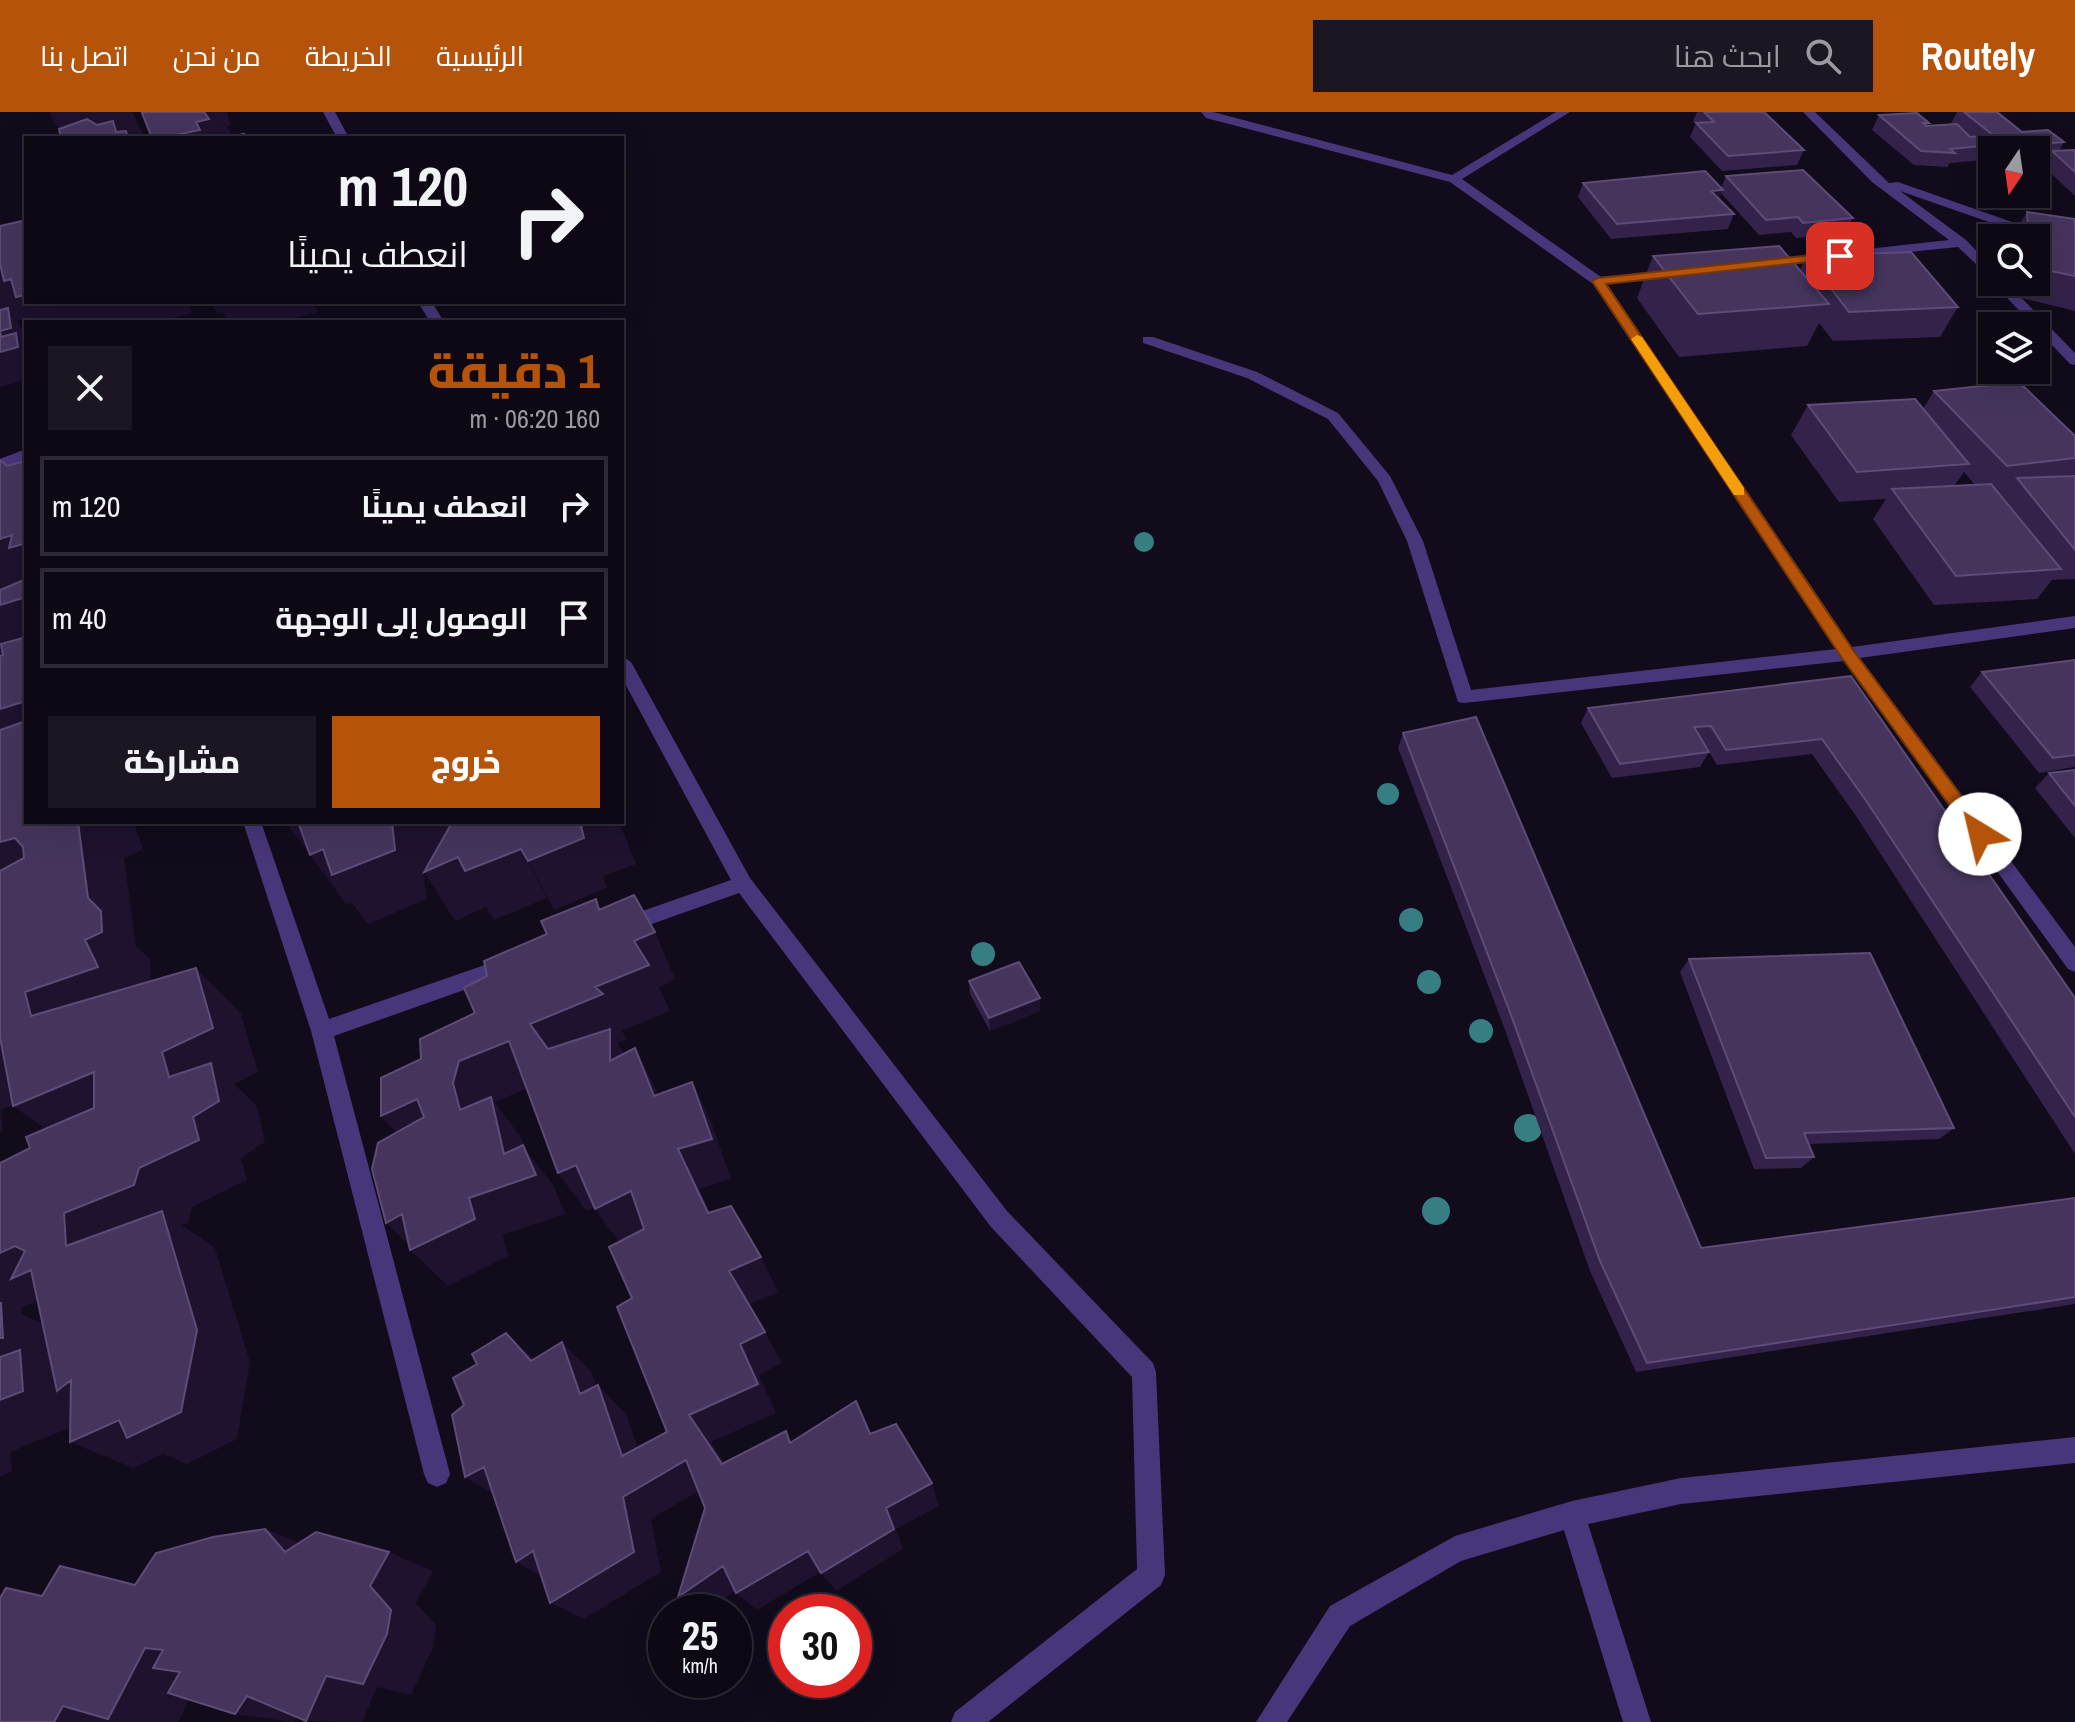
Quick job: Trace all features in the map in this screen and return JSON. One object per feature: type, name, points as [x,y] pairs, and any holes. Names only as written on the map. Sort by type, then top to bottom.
[{"type":"street","points":[[329,112],[342,136]]},
{"type":"street","points":[[1207,112],[1210,116],[1454,179],[1598,281],[1848,654],[2075,963]]},
{"type":"street","points":[[1454,179],[1564,112]]},
{"type":"street","points":[[1809,112],[1876,179],[1961,243],[1978,261]]},
{"type":"street","points":[[1876,179],[2075,248]]},
{"type":"street","points":[[1756,265],[1961,243]]},
{"type":"street","points":[[1598,281],[1693,271]]},
{"type":"street","points":[[2012,296],[2075,361]]},
{"type":"street","points":[[1148,340],[1252,375],[1333,416],[1385,479],[1415,541],[1464,697],[1848,654],[2075,622]]},
{"type":"street","points":[[0,465],[24,455]]},
{"type":"street","points":[[624,666],[743,884],[999,1219],[1144,1372],[1151,1575],[965,1722]]},
{"type":"street","points":[[253,824],[322,1031],[437,1474]]},
{"type":"street","points":[[608,932],[743,884]]},
{"type":"street","points":[[322,1031],[533,958]]},
{"type":"street","points":[[1270,1722],[1340,1616],[1455,1549],[1572,1514],[1681,1491],[2075,1450]]},
{"type":"street","points":[[1572,1514],[1637,1722]]},
{"type":"building","points":[[204,112],[209,119],[196,122],[200,130],[151,136],[142,113]]},
{"type":"building","points":[[1704,112],[1764,112],[1804,150],[1728,156],[1696,123],[1714,122]]},
{"type":"building","points":[[1964,112],[1997,112],[2022,132],[2048,130],[2064,142],[2050,143],[2050,136],[1994,136]]},
{"type":"building","points":[[1917,113],[1929,123],[1923,123],[1926,126],[1957,124],[1970,137],[1978,136],[1978,146],[1950,149],[1955,153],[1921,151],[1879,115]]},
{"type":"building","points":[[87,119],[97,125],[113,121],[116,132],[126,131],[127,136],[61,136],[59,129]]},
{"type":"building","points":[[2075,150],[2075,172],[2052,151]]},
{"type":"building","points":[[1803,170],[1853,218],[1803,223],[1798,217],[1766,220],[1726,176]]},
{"type":"building","points":[[1705,171],[1723,190],[1711,191],[1734,214],[1617,224],[1583,183]]},
{"type":"building","points":[[2027,212],[2075,219],[2075,276],[2050,271],[2050,224],[2028,224]]},
{"type":"building","points":[[24,220],[24,295],[16,297],[11,279],[4,281],[0,264],[0,226]]},
{"type":"building","points":[[1779,246],[1829,304],[1698,314],[1653,256]]},
{"type":"building","points":[[1911,252],[1958,307],[1849,312],[1806,256]]},
{"type":"building","points":[[8,308],[11,328],[0,331],[0,310]]},
{"type":"building","points":[[0,332],[1,337],[16,333],[18,347],[0,352]]},
{"type":"building","points":[[2021,384],[2075,436],[2075,458],[2007,466],[1934,391]]},
{"type":"building","points":[[1915,399],[1969,464],[1857,472],[1808,405]]},
{"type":"building","points":[[0,460],[7,466],[24,462],[24,544],[9,548],[12,535],[0,539]]},
{"type":"building","points":[[2075,476],[2075,550],[2017,478]]},
{"type":"building","points":[[1991,484],[2061,569],[1956,576],[1892,489]]},
{"type":"building","points":[[24,580],[24,598],[0,605],[0,590]]},
{"type":"building","points":[[24,638],[24,702],[0,709],[0,656],[3,655],[1,644]]},
{"type":"building","points":[[2075,660],[2075,755],[2053,758],[1982,672]]},
{"type":"building","points":[[1851,676],[2075,998],[2075,1117],[1822,739],[1726,750],[1711,726],[1694,727],[1709,752],[1620,764],[1588,708]]},
{"type":"building","points":[[1476,717],[1701,1248],[2075,1198],[2075,1297],[1647,1363],[1600,1261],[1511,1015],[1403,733]]},
{"type":"building","points":[[24,722],[24,824],[78,824],[88,898],[101,911],[102,932],[85,940],[98,967],[25,992],[31,1016],[196,968],[213,1028],[162,1052],[169,1077],[211,1063],[219,1101],[193,1117],[199,1140],[139,1168],[134,1185],[64,1213],[66,1246],[162,1211],[197,1330],[181,1412],[127,1438],[119,1420],[70,1442],[71,1380],[57,1391],[31,1270],[11,1279],[25,1251],[15,1246],[0,1253],[0,1163],[30,1148],[26,1137],[94,1108],[94,1072],[13,1106],[0,1037],[0,871],[24,858],[23,847],[15,838],[0,842],[0,730]]},
{"type":"building","points":[[2075,770],[2075,806],[2049,773]]},
{"type":"building","points":[[299,824],[392,824],[395,850],[332,875],[323,849],[310,855]]},
{"type":"building","points":[[586,824],[581,826],[584,838],[528,861],[521,849],[465,871],[458,857],[424,872],[450,826]]},
{"type":"building","points":[[634,895],[655,932],[634,941],[649,965],[595,987],[603,994],[530,1024],[548,1049],[610,1029],[610,1061],[635,1048],[654,1096],[692,1082],[712,1139],[678,1149],[708,1213],[731,1206],[761,1257],[729,1271],[765,1332],[740,1344],[758,1384],[689,1415],[722,1464],[786,1431],[790,1443],[856,1401],[870,1434],[896,1424],[932,1483],[886,1508],[894,1529],[821,1573],[808,1551],[736,1593],[723,1566],[679,1594],[705,1508],[686,1460],[623,1497],[634,1552],[550,1603],[533,1551],[516,1562],[484,1467],[465,1477],[452,1415],[464,1405],[453,1378],[477,1364],[472,1354],[506,1333],[531,1361],[562,1342],[580,1394],[598,1385],[622,1456],[667,1432],[617,1307],[632,1298],[609,1247],[644,1229],[631,1191],[595,1209],[576,1165],[558,1173],[509,1041],[459,1061],[453,1083],[460,1110],[491,1097],[504,1154],[523,1145],[536,1175],[469,1198],[475,1219],[410,1250],[402,1214],[386,1223],[372,1169],[378,1143],[424,1117],[417,1099],[381,1116],[381,1078],[421,1059],[420,1039],[475,1013],[464,988],[487,976],[484,961],[547,934],[541,921],[596,899],[599,910]]},
{"type":"building","points":[[1870,953],[1954,1128],[1804,1133],[1814,1157],[1766,1158],[1689,959]]},
{"type":"building","points":[[1019,962],[1040,998],[989,1018],[969,981]]},
{"type":"building","points":[[1,1303],[3,1338],[0,1338]]},
{"type":"building","points":[[20,1350],[23,1391],[0,1400],[0,1357]]},
{"type":"building","points":[[265,1529],[285,1552],[316,1532],[389,1552],[370,1586],[391,1610],[387,1634],[363,1684],[326,1676],[306,1721],[247,1696],[235,1714],[168,1693],[180,1672],[153,1668],[163,1650],[145,1648],[108,1719],[63,1706],[54,1722],[0,1722],[0,1598],[6,1588],[42,1596],[60,1566],[135,1585],[156,1553],[213,1537]]},
{"type":"slow traffic","points":[[1637,339],[1739,491]]},
{"type":"route","points":[[1840,256],[1598,281],[1848,654],[1980,834]]}]
